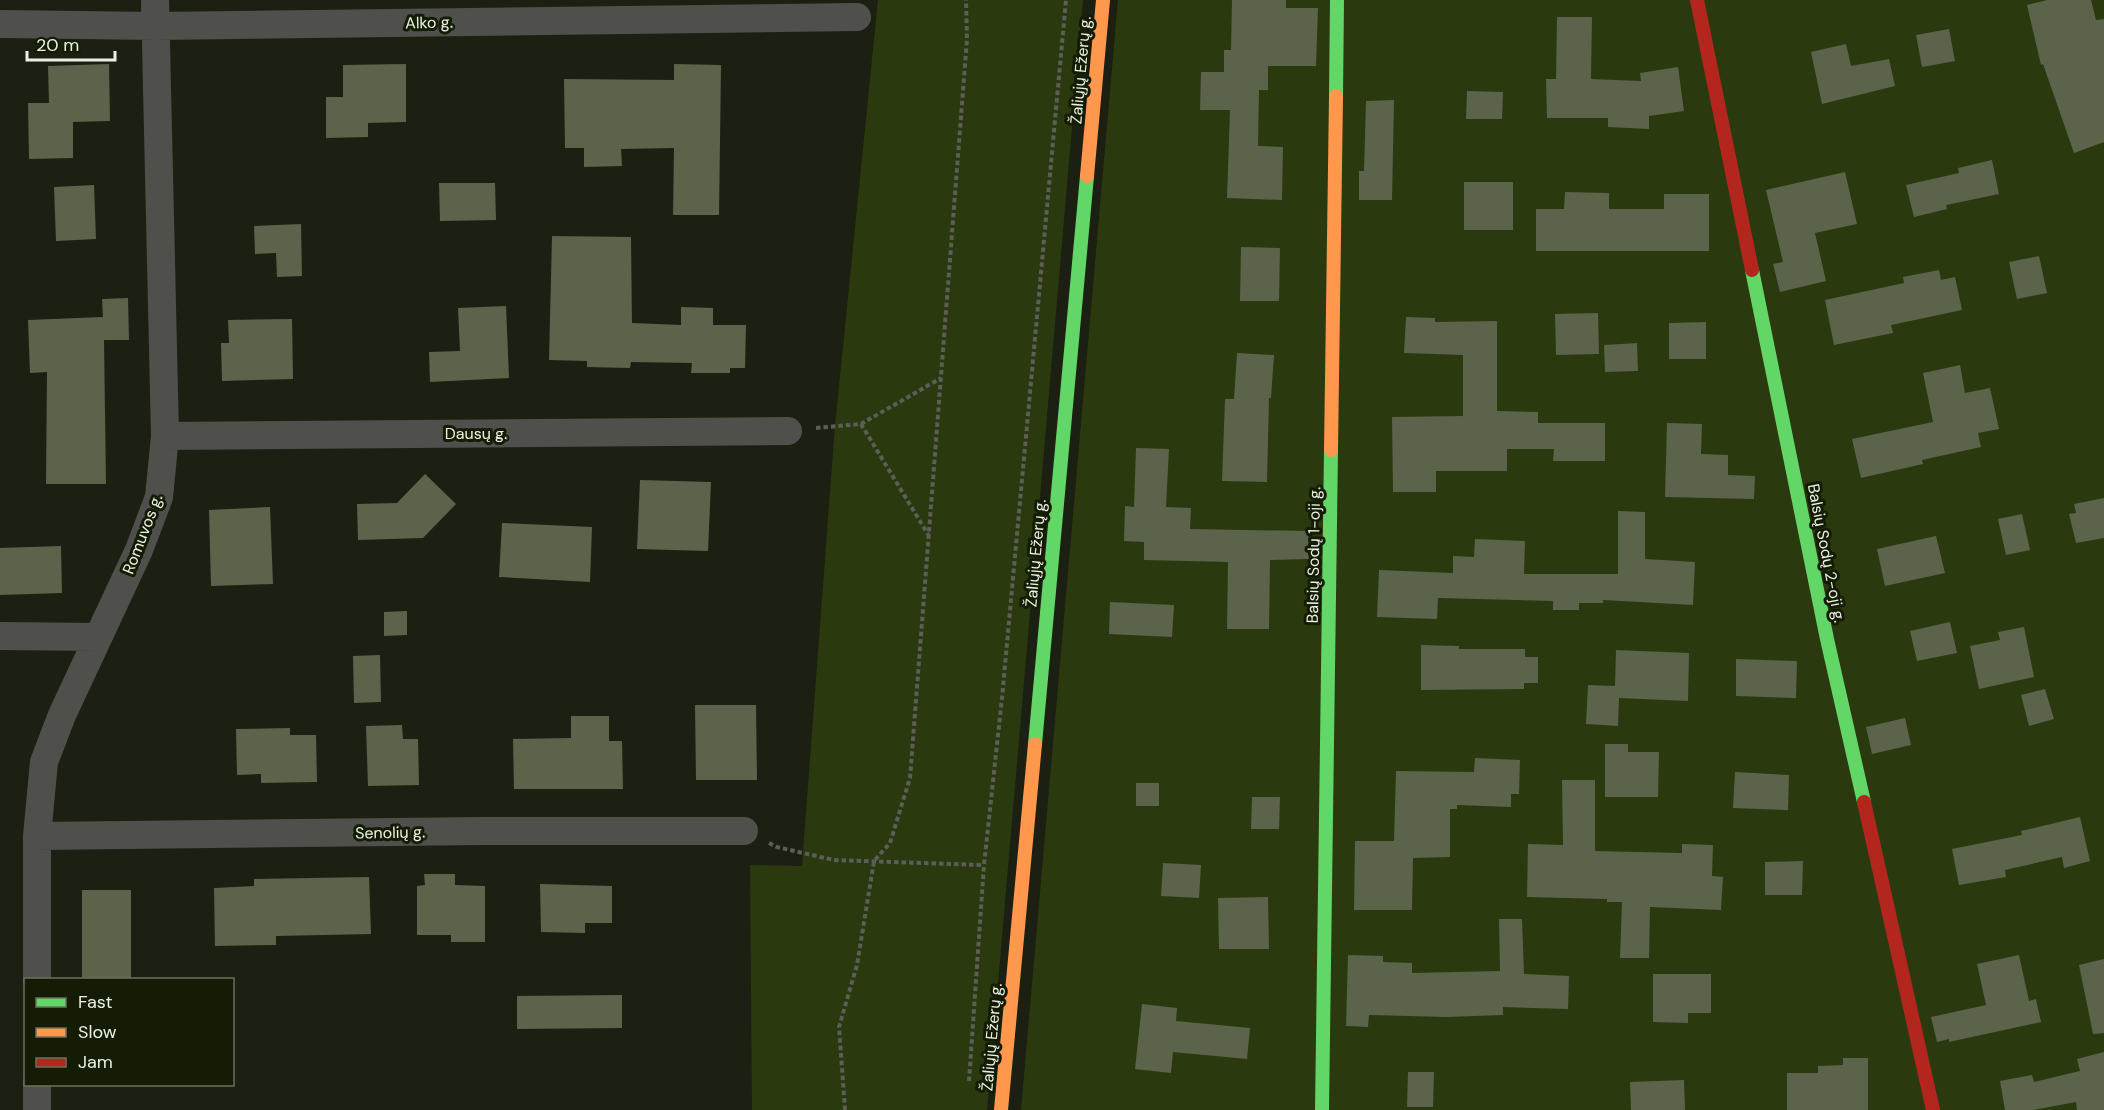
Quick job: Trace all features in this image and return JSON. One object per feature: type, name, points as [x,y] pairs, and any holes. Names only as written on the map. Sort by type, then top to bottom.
[{"type":"street","name":"Žaliųjų Ežerų g.","points":[[1001,1110],[1103,0]]},
{"type":"street","name":"Balsių Sodų 1-oji g.","points":[[1322,1110],[1337,0]]},
{"type":"street","name":"Balsių Sodų 2-oji g.","points":[[1697,0],[1827,639],[1933,1110]]},
{"type":"street","name":"Alko g.","points":[[0,24],[156,13],[857,17]]},
{"type":"street","name":"Romuvos g.","points":[[37,978],[37,836],[44,762],[62,715],[139,550],[159,497],[165,436],[156,13]]},
{"type":"street","name":"Dausų g.","points":[[165,436],[788,431]]},
{"type":"street","points":[[0,636],[98,637]]},
{"type":"street","name":"Senolių g.","points":[[37,836],[483,831],[744,831]]},
{"type":"street","points":[[37,1086],[37,1110]]},
{"type":"path","points":[[845,1110],[838,1027],[857,965],[874,861],[890,843],[910,778],[967,39],[966,0]]},
{"type":"path","points":[[969,1089],[984,865],[1002,698],[1065,0]]},
{"type":"path","points":[[788,431],[861,423],[941,378]]},
{"type":"path","points":[[861,423],[929,537]]},
{"type":"path","points":[[744,831],[777,847],[834,860],[984,865]]},
{"type":"green space","points":[[878,0],[1083,0],[987,1110],[752,1110],[750,865],[802,866],[835,426]]},
{"type":"green space","points":[[1118,0],[2104,0],[2104,1110],[1021,1110]]},
{"type":"building","points":[[1232,0],[1286,0],[1286,8],[1318,8],[1316,66],[1268,66],[1268,90],[1259,90],[1258,146],[1283,147],[1282,200],[1227,198],[1230,110],[1200,110],[1201,72],[1224,72],[1224,50],[1231,50]]},
{"type":"building","points":[[2047,0],[2091,0],[2096,20],[2104,19],[2104,142],[2074,153],[2043,64],[2041,65],[2027,5]]},
{"type":"building","points":[[1557,17],[1592,17],[1591,79],[1641,81],[1640,73],[1678,67],[1684,111],[1649,116],[1649,129],[1608,127],[1608,118],[1547,118],[1546,79],[1556,79]]},
{"type":"building","points":[[1949,29],[1955,61],[1922,67],[1916,35]]},
{"type":"building","points":[[1846,44],[1851,66],[1889,59],[1895,86],[1822,104],[1811,52]]},
{"type":"building","points":[[109,64],[110,121],[73,122],[73,158],[29,159],[28,103],[49,103],[48,66]]},
{"type":"building","points":[[406,64],[406,122],[368,123],[368,137],[326,138],[326,97],[343,97],[343,65]]},
{"type":"building","points":[[674,64],[721,65],[719,215],[673,215],[674,148],[621,149],[622,166],[584,167],[584,148],[565,148],[564,79],[674,80]]},
{"type":"building","points":[[1467,91],[1503,92],[1502,119],[1466,119]]},
{"type":"building","points":[[1394,100],[1392,200],[1359,200],[1359,171],[1364,171],[1366,101]]},
{"type":"building","points":[[1992,160],[1999,194],[1946,205],[1947,209],[1914,217],[1906,185],[1959,173],[1958,168]]},
{"type":"building","points":[[1845,172],[1857,224],[1815,233],[1826,281],[1780,292],[1773,264],[1783,262],[1766,190]]},
{"type":"building","points":[[1464,182],[1513,182],[1513,230],[1464,230]]},
{"type":"building","points":[[439,183],[495,183],[496,220],[440,221]]},
{"type":"building","points":[[94,185],[96,239],[56,241],[54,187]]},
{"type":"building","points":[[1565,192],[1609,193],[1609,209],[1664,209],[1664,194],[1709,194],[1709,251],[1536,251],[1536,209],[1564,209]]},
{"type":"building","points":[[301,224],[302,276],[277,277],[276,253],[255,254],[254,226]]},
{"type":"building","points":[[552,236],[631,237],[632,323],[681,325],[681,307],[713,308],[713,325],[746,325],[745,368],[730,368],[730,373],[691,373],[692,363],[631,362],[630,368],[587,367],[587,361],[549,360]]},
{"type":"building","points":[[1241,247],[1280,248],[1279,301],[1240,301]]},
{"type":"building","points":[[2039,256],[2047,293],[2017,299],[2009,262]]},
{"type":"building","points":[[1939,270],[1941,280],[1955,277],[1962,310],[1891,325],[1893,333],[1834,345],[1825,300],[1904,283],[1903,277]]},
{"type":"building","points":[[128,298],[129,340],[104,340],[106,484],[46,484],[47,372],[30,373],[28,320],[103,317],[102,299]]},
{"type":"building","points":[[506,306],[509,378],[430,382],[429,352],[460,351],[458,308]]},
{"type":"building","points":[[1598,313],[1599,354],[1556,355],[1555,314]]},
{"type":"building","points":[[1406,317],[1435,318],[1435,322],[1497,321],[1497,411],[1538,412],[1538,423],[1605,423],[1605,461],[1553,461],[1554,449],[1507,449],[1507,471],[1436,471],[1436,492],[1393,492],[1392,417],[1463,416],[1463,355],[1404,353]]},
{"type":"building","points":[[292,319],[293,379],[222,381],[221,343],[229,343],[228,320]]},
{"type":"building","points":[[1706,322],[1706,359],[1669,359],[1669,323]]},
{"type":"building","points":[[1637,343],[1638,371],[1605,372],[1604,345]]},
{"type":"building","points":[[1237,353],[1274,355],[1271,398],[1269,398],[1267,482],[1222,481],[1225,399],[1234,399]]},
{"type":"building","points":[[1960,365],[1965,393],[1990,388],[1999,429],[1978,433],[1981,447],[1922,460],[1923,464],[1861,478],[1852,439],[1933,422],[1923,373]]},
{"type":"building","points":[[1667,423],[1702,424],[1701,454],[1728,455],[1728,475],[1755,476],[1754,499],[1665,497]]},
{"type":"building","points":[[1136,448],[1169,449],[1166,507],[1191,508],[1190,529],[1308,531],[1309,559],[1270,560],[1269,629],[1227,629],[1228,562],[1144,560],[1144,542],[1124,541],[1125,506],[1134,507]]},
{"type":"building","points":[[425,474],[456,504],[423,538],[358,540],[357,504],[397,503]]},
{"type":"building","points":[[640,480],[711,482],[708,551],[637,549]]},
{"type":"building","points":[[2104,498],[2104,538],[2076,543],[2069,514],[2076,513],[2074,504]]},
{"type":"building","points":[[270,507],[273,584],[211,586],[209,510]]},
{"type":"building","points":[[1618,511],[1645,512],[1645,559],[1695,562],[1693,605],[1603,600],[1603,603],[1579,603],[1579,610],[1553,610],[1553,601],[1438,598],[1437,619],[1377,617],[1379,570],[1453,573],[1453,556],[1474,557],[1475,539],[1525,541],[1524,574],[1618,574]]},
{"type":"building","points":[[2022,514],[2030,550],[2006,555],[1998,519]]},
{"type":"building","points":[[502,523],[592,527],[590,582],[499,577]]},
{"type":"building","points":[[1936,536],[1945,573],[1885,586],[1877,549]]},
{"type":"building","points":[[61,546],[62,593],[0,595],[0,548]]},
{"type":"building","points":[[1110,602],[1174,605],[1172,637],[1109,634]]},
{"type":"building","points":[[407,611],[407,635],[384,636],[384,612]]},
{"type":"building","points":[[1950,622],[1957,653],[1917,661],[1910,631]]},
{"type":"building","points":[[2024,627],[2034,677],[1979,689],[1970,646],[2000,640],[1998,632]]},
{"type":"building","points":[[1421,645],[1459,646],[1459,649],[1525,649],[1525,657],[1538,657],[1538,683],[1524,683],[1524,689],[1421,690]]},
{"type":"building","points":[[1616,650],[1689,653],[1688,701],[1619,698],[1618,726],[1586,724],[1588,685],[1615,686]]},
{"type":"building","points":[[380,655],[381,702],[354,703],[353,656]]},
{"type":"building","points":[[1736,659],[1797,661],[1796,698],[1736,696]]},
{"type":"building","points":[[2045,689],[2054,719],[2029,726],[2021,695]]},
{"type":"building","points":[[695,705],[756,705],[757,780],[696,780]]},
{"type":"building","points":[[571,716],[609,716],[609,741],[622,741],[623,789],[514,789],[513,739],[571,738]]},
{"type":"building","points":[[1905,718],[1911,745],[1872,754],[1866,727]]},
{"type":"building","points":[[402,725],[403,739],[418,739],[419,785],[368,786],[366,726]]},
{"type":"building","points":[[290,728],[290,735],[316,735],[317,782],[261,783],[261,774],[237,775],[236,729]]},
{"type":"building","points":[[1605,744],[1628,744],[1628,752],[1659,752],[1658,797],[1605,797]]},
{"type":"building","points":[[1475,758],[1520,760],[1519,794],[1511,794],[1511,807],[1457,805],[1457,809],[1450,809],[1450,857],[1413,858],[1412,910],[1354,910],[1355,841],[1394,841],[1396,771],[1474,772]]},
{"type":"building","points":[[1735,772],[1789,775],[1788,810],[1733,808]]},
{"type":"building","points":[[1562,780],[1595,780],[1595,851],[1682,853],[1682,844],[1713,845],[1712,876],[1723,877],[1721,910],[1650,907],[1649,958],[1620,958],[1622,902],[1607,902],[1607,899],[1527,897],[1528,844],[1563,845]]},
{"type":"building","points":[[1136,783],[1159,783],[1159,806],[1136,806]]},
{"type":"building","points":[[1252,797],[1280,797],[1279,829],[1251,829]]},
{"type":"building","points":[[2080,817],[2090,861],[2064,868],[2062,857],[2005,870],[2006,877],[1959,885],[1952,849],[2022,835],[2021,831]]},
{"type":"building","points":[[1803,861],[1802,895],[1765,895],[1765,862]]},
{"type":"building","points":[[1163,863],[1201,865],[1199,898],[1161,896]]},
{"type":"building","points":[[424,874],[455,874],[455,885],[485,886],[485,942],[451,942],[451,935],[417,935],[417,886],[425,885]]},
{"type":"building","points":[[369,877],[371,934],[276,936],[276,945],[215,946],[214,888],[254,886],[254,879]]},
{"type":"building","points":[[540,884],[612,886],[612,923],[585,923],[585,933],[541,932]]},
{"type":"building","points":[[82,890],[131,890],[131,978],[82,978]]},
{"type":"building","points":[[1268,897],[1269,949],[1219,949],[1218,898]]},
{"type":"building","points":[[1499,919],[1522,919],[1524,974],[1569,976],[1568,1009],[1503,1007],[1503,1015],[1447,1017],[1369,1015],[1368,1027],[1346,1026],[1348,955],[1383,956],[1383,962],[1412,963],[1412,973],[1500,971]]},
{"type":"building","points":[[2019,955],[2029,1001],[2036,999],[2041,1022],[1949,1042],[1949,1039],[1937,1042],[1931,1017],[1986,1005],[1977,964]]},
{"type":"building","points":[[2104,959],[2104,1033],[2093,1034],[2079,965]]},
{"type":"building","points":[[1653,974],[1711,974],[1711,1013],[1688,1013],[1688,1023],[1653,1022]]},
{"type":"building","points":[[622,995],[622,1028],[517,1029],[517,996]]},
{"type":"building","points":[[1142,1004],[1177,1008],[1176,1021],[1250,1028],[1247,1059],[1173,1052],[1171,1073],[1135,1069]]},
{"type":"building","points":[[2104,1052],[2104,1110],[2077,1110],[2076,1102],[2033,1110],[2005,1110],[2000,1081],[2032,1075],[2034,1082],[2080,1071],[2077,1059]]},
{"type":"building","points":[[1843,1058],[1868,1058],[1868,1110],[1787,1110],[1787,1073],[1818,1073],[1818,1066],[1843,1065]]},
{"type":"building","points":[[1408,1072],[1434,1072],[1433,1107],[1407,1107]]},
{"type":"building","points":[[1684,1080],[1685,1110],[1631,1110],[1630,1082]]},
{"type":"traffic: fast","points":[[1336,96],[1337,0]]},
{"type":"traffic: fast","points":[[1035,744],[1087,176]]},
{"type":"traffic: fast","points":[[1752,270],[1827,639],[1864,802]]},
{"type":"traffic: fast","points":[[1322,1110],[1331,450]]},
{"type":"traffic: slow","points":[[1087,176],[1103,0]]},
{"type":"traffic: slow","points":[[1331,450],[1336,96]]},
{"type":"traffic: slow","points":[[1001,1110],[1035,744]]},
{"type":"traffic: jam","points":[[1697,0],[1752,270]]},
{"type":"traffic: jam","points":[[1864,802],[1933,1110]]}]
